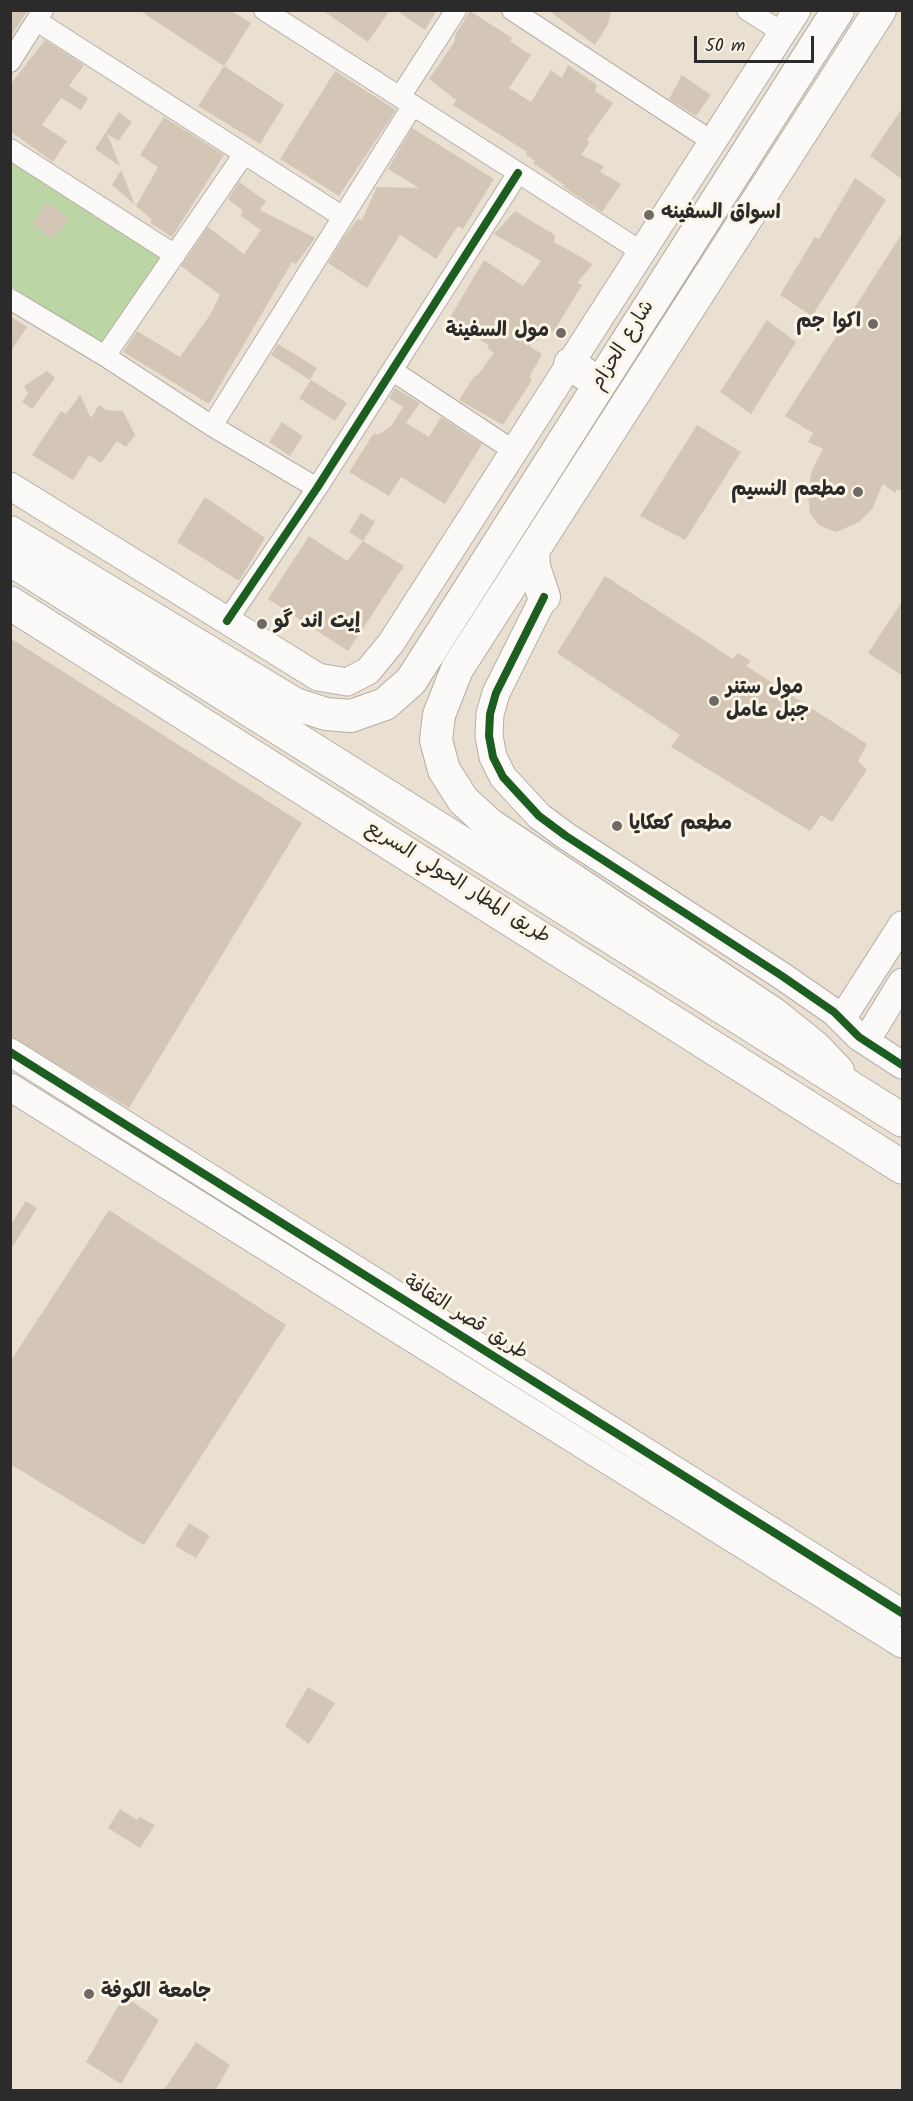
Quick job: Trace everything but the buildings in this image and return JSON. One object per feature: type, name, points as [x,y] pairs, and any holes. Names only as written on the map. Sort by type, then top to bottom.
[{"type":"highway","name":"طريق المطار الحولي السريع","points":[[10,559],[903,1120]]},
{"type":"highway","name":"طريق المطار الحولي السريع","points":[[10,603],[903,1167]]},
{"type":"main road","name":"شارع الحزام","points":[[10,532],[296,704],[326,714],[351,716],[385,704],[411,681],[838,10]]},
{"type":"main road","name":"شارع الحزام","points":[[859,1093],[815,1047],[774,1014],[489,824],[463,800],[444,770],[436,740],[439,715],[457,669],[880,10]]},
{"type":"main road","points":[[570,363],[600,384]]},
{"type":"main road","points":[[533,552],[534,567],[544,597]]},
{"type":"street","points":[[264,10],[642,252]]},
{"type":"street","points":[[212,426],[343,217],[456,10]]},
{"type":"street","points":[[512,10],[713,142]]},
{"type":"street","points":[[10,486],[318,678],[347,682],[368,671],[391,643],[790,22],[747,10]]},
{"type":"street","points":[[10,63],[40,16],[244,154],[343,217]]},
{"type":"street","points":[[10,149],[175,255]]},
{"type":"street","points":[[105,356],[244,154]]},
{"type":"street","points":[[227,621],[393,371],[518,173]]},
{"type":"street","points":[[10,299],[105,356],[212,426],[317,488]]},
{"type":"street","points":[[393,371],[514,451]]},
{"type":"street","points":[[544,597],[496,693],[490,714],[489,736],[493,757],[503,777],[539,816],[566,837],[840,1013],[874,1028],[903,1046]]},
{"type":"street","points":[[840,1013],[903,925]]},
{"type":"street","points":[[874,1028],[903,982]]},
{"type":"street","points":[[840,1013],[859,1037],[903,1065]]},
{"type":"street","name":"طريق قصر الثقافة","points":[[10,1052],[903,1613]]},
{"type":"street","points":[[10,1087],[903,1644]]},
{"type":"green space","points":[[10,157],[166,259],[106,349],[11,286]]},
{"type":"cycle path","points":[[227,621],[317,488],[518,173]]},
{"type":"cycle path","points":[[544,597],[496,693],[490,714],[489,736],[493,757],[503,777],[539,816],[566,836],[782,976],[834,1012],[859,1037],[902,1065]]},
{"type":"cycle path","points":[[10,1052],[902,1613]]},
{"type":"place","name":"اسواق السفينه","points":[[649,215]]},
{"type":"place","name":"اكوا جم","points":[[873,324]]},
{"type":"place","name":"مول السفينة","points":[[561,333]]},
{"type":"place","name":"مطعم النسيم","points":[[858,492]]},
{"type":"place","name":"إيت اند گو","points":[[262,624]]},
{"type":"place","name":"مول ستنر جبل عامل","points":[[714,701]]},
{"type":"place","name":"مطعم كعكايا","points":[[617,826]]},
{"type":"place","name":"جامعة الكوفة","points":[[89,1994]]}]
